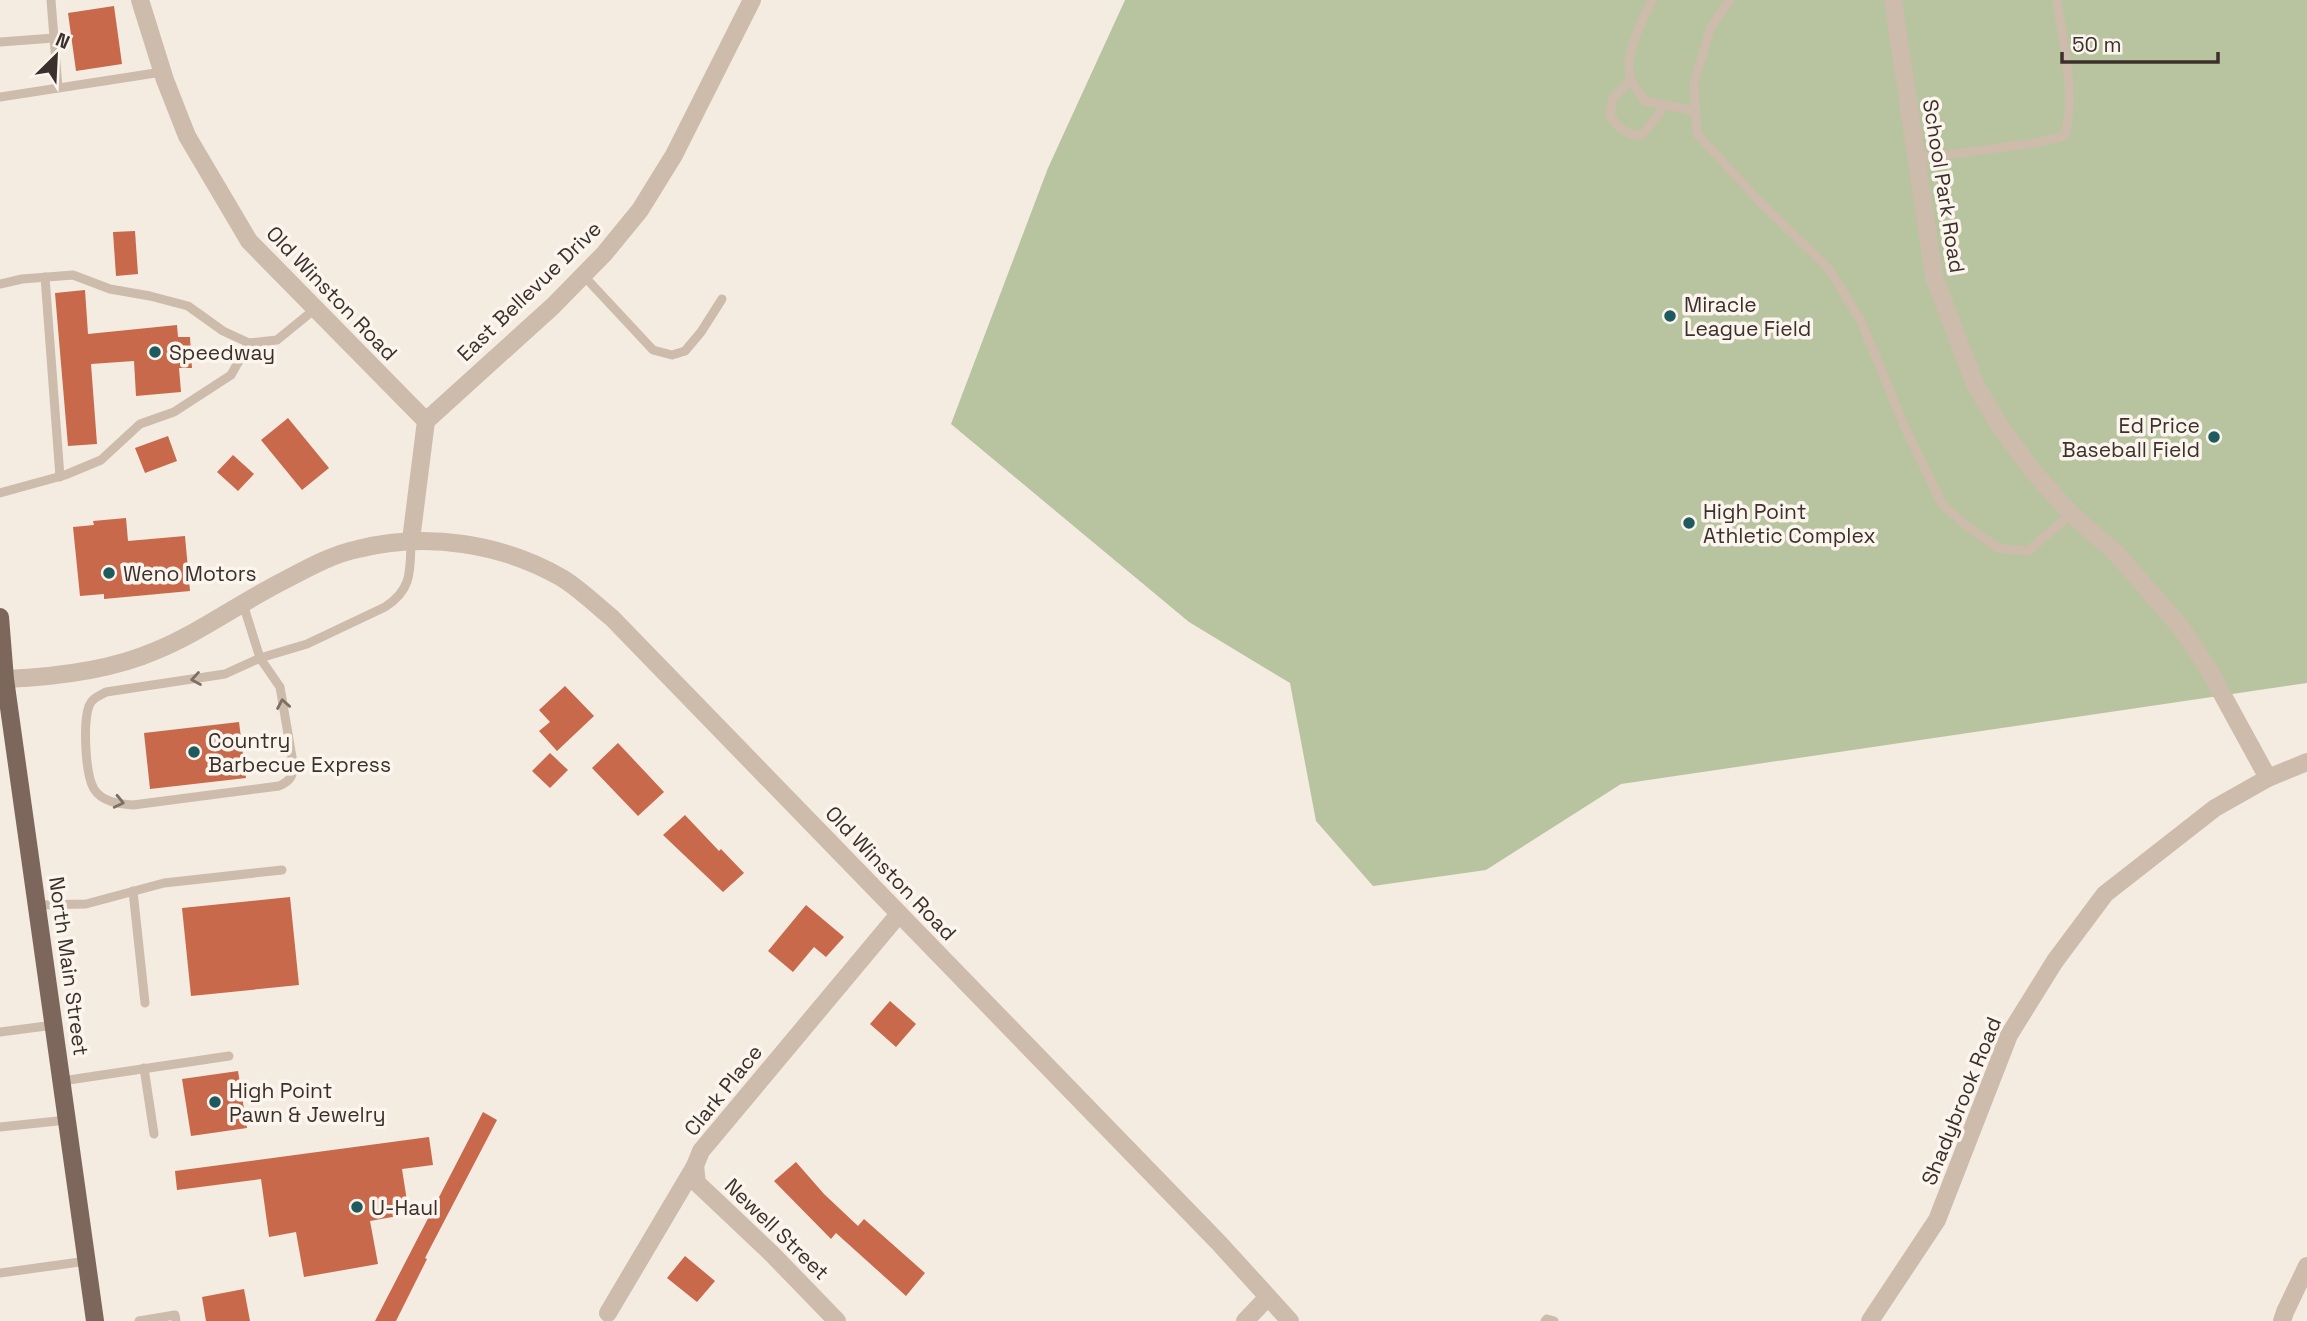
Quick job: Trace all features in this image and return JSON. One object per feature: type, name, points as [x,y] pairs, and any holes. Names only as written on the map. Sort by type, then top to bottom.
[{"type":"main road","name":"North Main Street","points":[[0,617],[2,679],[37,905],[95,1321]]},
{"type":"street","name":"Old Winston Road","points":[[140,0],[162,72],[187,136],[249,241],[426,421]]},
{"type":"street","name":"East Bellevue Drive","points":[[426,421],[553,306],[640,210],[674,155],[752,0]]},
{"type":"street","name":"School Park Road","points":[[1893,0],[1934,276],[1975,384],[2000,426],[2032,470],[2071,514],[2116,553],[2182,629],[2209,670],[2268,778]]},
{"type":"street","points":[[411,540],[426,421]]},
{"type":"street","name":"Old Winston Road","points":[[2,679],[46,677],[106,666],[153,652],[211,624],[283,581],[356,549],[411,540],[470,545],[520,557],[565,580],[612,618],[1219,1243],[1290,1321]]},
{"type":"street","name":"Shadybrook Road","points":[[1870,1321],[1937,1220],[2009,1035],[2055,961],[2105,894],[2216,808],[2268,778],[2307,762]]},
{"type":"street","name":"Clark Place","points":[[608,1313],[695,1166],[701,1151],[899,914]]},
{"type":"street","name":"Newell Street","points":[[695,1166],[697,1183],[837,1321]]},
{"type":"street","points":[[2283,1321],[2284,1312],[2307,1266]]},
{"type":"street","points":[[1245,1321],[1268,1297]]},
{"type":"lane","points":[[51,0],[58,88]]},
{"type":"lane","points":[[1652,0],[1634,38],[1629,69],[1631,80],[1645,101],[1696,111]]},
{"type":"lane","points":[[1730,0],[1711,27],[1694,82],[1697,134],[1761,203],[1828,268],[1860,319],[1906,430],[1942,504],[1964,524],[1998,548],[2028,551],[2071,514]]},
{"type":"lane","points":[[1915,159],[2035,144],[2065,136],[2071,99],[2057,0]]},
{"type":"lane","points":[[0,42],[54,38]]},
{"type":"lane","points":[[0,97],[162,72]]},
{"type":"lane","points":[[1631,80],[1613,98],[1610,116],[1620,129],[1632,136],[1642,135],[1666,105]]},
{"type":"lane","points":[[0,284],[73,275],[110,289],[188,306],[223,331],[249,343],[277,340],[315,309]]},
{"type":"lane","points":[[583,275],[653,350],[672,355],[685,351],[722,299]]},
{"type":"lane","points":[[45,277],[60,477]]},
{"type":"lane","points":[[0,493],[60,477],[101,460],[140,424],[174,412],[231,375],[249,343]]},
{"type":"lane","points":[[243,604],[260,658],[280,687],[293,763],[289,781],[279,786],[134,805],[118,804],[100,796],[93,787],[85,727],[89,706],[94,698],[106,692],[225,674],[260,658],[307,644],[397,600],[406,588],[409,577],[411,540]]},
{"type":"lane","points":[[37,905],[86,904],[164,883],[282,870]]},
{"type":"lane","points":[[133,891],[145,1003]]},
{"type":"lane","points":[[0,1032],[54,1025]]},
{"type":"lane","points":[[62,1081],[229,1056]]},
{"type":"lane","points":[[144,1068],[154,1133]]},
{"type":"lane","points":[[0,1127],[67,1120]]},
{"type":"lane","points":[[0,1273],[87,1261]]},
{"type":"lane","points":[[139,1321],[175,1315],[176,1321]]},
{"type":"lane","points":[[1545,1321],[1554,1321]]},
{"type":"green space","name":"High Point Athletic Complex","points":[[1125,0],[2307,0],[2307,683],[1621,784],[1486,870],[1373,886],[1316,821],[1290,683],[1189,622],[951,424],[1048,168]]},
{"type":"building","points":[[114,6],[122,64],[76,71],[68,13]]},
{"type":"building","points":[[135,231],[138,274],[116,276],[113,232]]},
{"type":"building","points":[[85,290],[88,334],[177,325],[178,337],[190,337],[192,368],[179,368],[181,392],[136,396],[134,361],[91,364],[97,444],[68,446],[55,293]]},
{"type":"building","points":[[288,418],[329,468],[302,490],[261,440]]},
{"type":"building","points":[[168,436],[177,461],[145,473],[135,448]]},
{"type":"building","points":[[233,455],[254,474],[238,491],[217,472]]},
{"type":"building","points":[[126,518],[128,541],[185,536],[190,591],[104,599],[104,594],[80,596],[73,527],[94,525],[93,521]]},
{"type":"building","points":[[565,686],[594,716],[557,751],[539,731],[550,722],[539,710]]},
{"type":"building","points":[[239,722],[246,778],[150,789],[144,733]]},
{"type":"building","points":[[618,743],[664,792],[638,816],[592,768]]},
{"type":"building","points":[[550,753],[568,770],[550,788],[532,771]]},
{"type":"building","points":[[685,815],[744,873],[723,892],[663,835]]},
{"type":"building","points":[[290,897],[299,985],[191,996],[182,908]]},
{"type":"building","points":[[806,905],[844,937],[826,957],[814,947],[793,972],[768,951]]},
{"type":"building","points":[[890,1001],[916,1024],[896,1047],[870,1024]]},
{"type":"building","points":[[238,1071],[247,1128],[191,1136],[182,1079]]},
{"type":"building","points":[[483,1112],[497,1120],[425,1258],[427,1259],[396,1321],[375,1321]]},
{"type":"building","points":[[429,1137],[433,1165],[402,1169],[409,1214],[370,1221],[378,1264],[304,1277],[296,1232],[269,1237],[261,1179],[177,1190],[175,1171]]},
{"type":"building","points":[[796,1162],[824,1194],[858,1226],[864,1219],[925,1273],[906,1296],[836,1233],[831,1239],[774,1181]]},
{"type":"building","points":[[685,1256],[715,1281],[697,1302],[667,1278]]},
{"type":"building","points":[[244,1289],[250,1321],[206,1321],[202,1297]]},
{"type":"place","name":"Miracle League Field","points":[[1670,316]]},
{"type":"place","name":"Speedway","points":[[155,352]]},
{"type":"place","name":"Ed Price Baseball Field","points":[[2214,437]]},
{"type":"place","name":"High Point Athletic Complex","points":[[1689,523]]},
{"type":"place","name":"Weno Motors","points":[[109,573]]},
{"type":"place","name":"Country Barbecue Express","points":[[194,752]]},
{"type":"place","name":"High Point Pawn & Jewelry","points":[[215,1102]]},
{"type":"place","name":"U-Haul","points":[[357,1207]]}]
